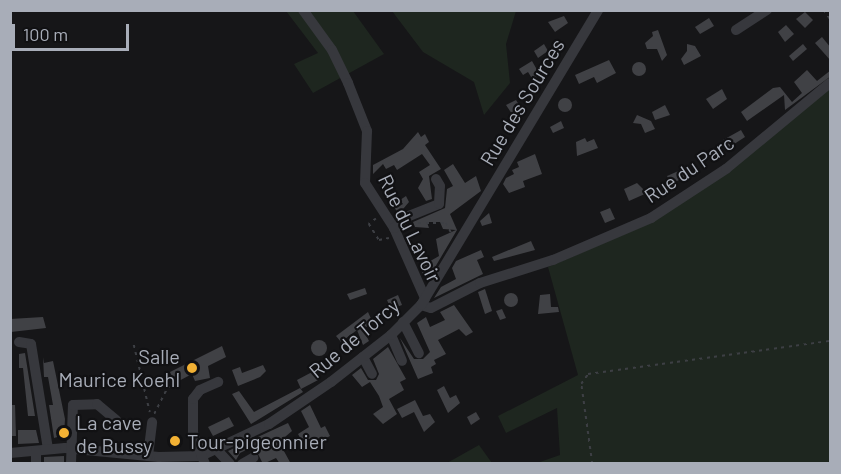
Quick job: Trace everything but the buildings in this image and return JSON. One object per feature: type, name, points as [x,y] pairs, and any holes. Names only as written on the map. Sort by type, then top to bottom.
[{"type":"street","name":"Rue du Lavoir","points":[[303,10],[332,50],[352,93],[367,131],[365,183],[396,231],[423,302]]},
{"type":"street","name":"Rue des Sources","points":[[495,182],[598,10]]},
{"type":"street","points":[[736,30],[767,10]]},
{"type":"street","name":"Rue du Parc","points":[[423,302],[431,308],[480,284],[553,261],[678,202],[726,169],[831,83]]},
{"type":"street","points":[[396,231],[405,222],[439,204],[440,186],[436,179]]},
{"type":"street","name":"Rue de Torcy","points":[[10,453],[48,449],[155,459],[203,460],[300,405],[391,335],[423,302],[495,182]]},
{"type":"street","points":[[404,322],[419,353]]},
{"type":"street","points":[[391,335],[402,361]]},
{"type":"street","points":[[19,342],[31,344],[48,449]]},
{"type":"street","points":[[363,357],[372,374]]},
{"type":"street","points":[[203,460],[192,425],[194,399],[200,390],[218,382]]},
{"type":"street","points":[[71,464],[73,405],[97,404],[116,420]]},
{"type":"street","points":[[152,422],[155,459]]},
{"type":"street","points":[[217,450],[230,464]]},
{"type":"street","points":[[36,451],[36,464]]},
{"type":"street","points":[[242,464],[253,458]]},
{"type":"path","points":[[824,10],[831,19]]},
{"type":"path","points":[[385,213],[369,224],[379,240],[396,231]]},
{"type":"path","points":[[405,222],[446,223],[457,244]]},
{"type":"path","points":[[591,464],[581,384],[588,374],[831,341]]},
{"type":"path","points":[[134,345],[152,422]]},
{"type":"path","points":[[152,422],[167,388],[175,384]]},
{"type":"shaded area","points":[[286,11],[353,11],[384,54],[313,93],[294,64],[318,53]]},
{"type":"shaded area","points":[[392,11],[516,11],[506,44],[510,83],[484,115],[474,82],[423,52]]},
{"type":"shaded area","points":[[830,87],[830,463],[537,463],[560,455],[557,408],[506,433],[498,416],[578,375],[548,267],[655,221]]},
{"type":"shaded area","points":[[479,445],[492,463],[447,463]]},
{"type":"place","name":"Salle Maurice Koehl","points":[[192,368]]},
{"type":"place","name":"La cave de Bussy","points":[[64,433]]},
{"type":"place","name":"Tour-pigeonnier","points":[[175,441]]}]
